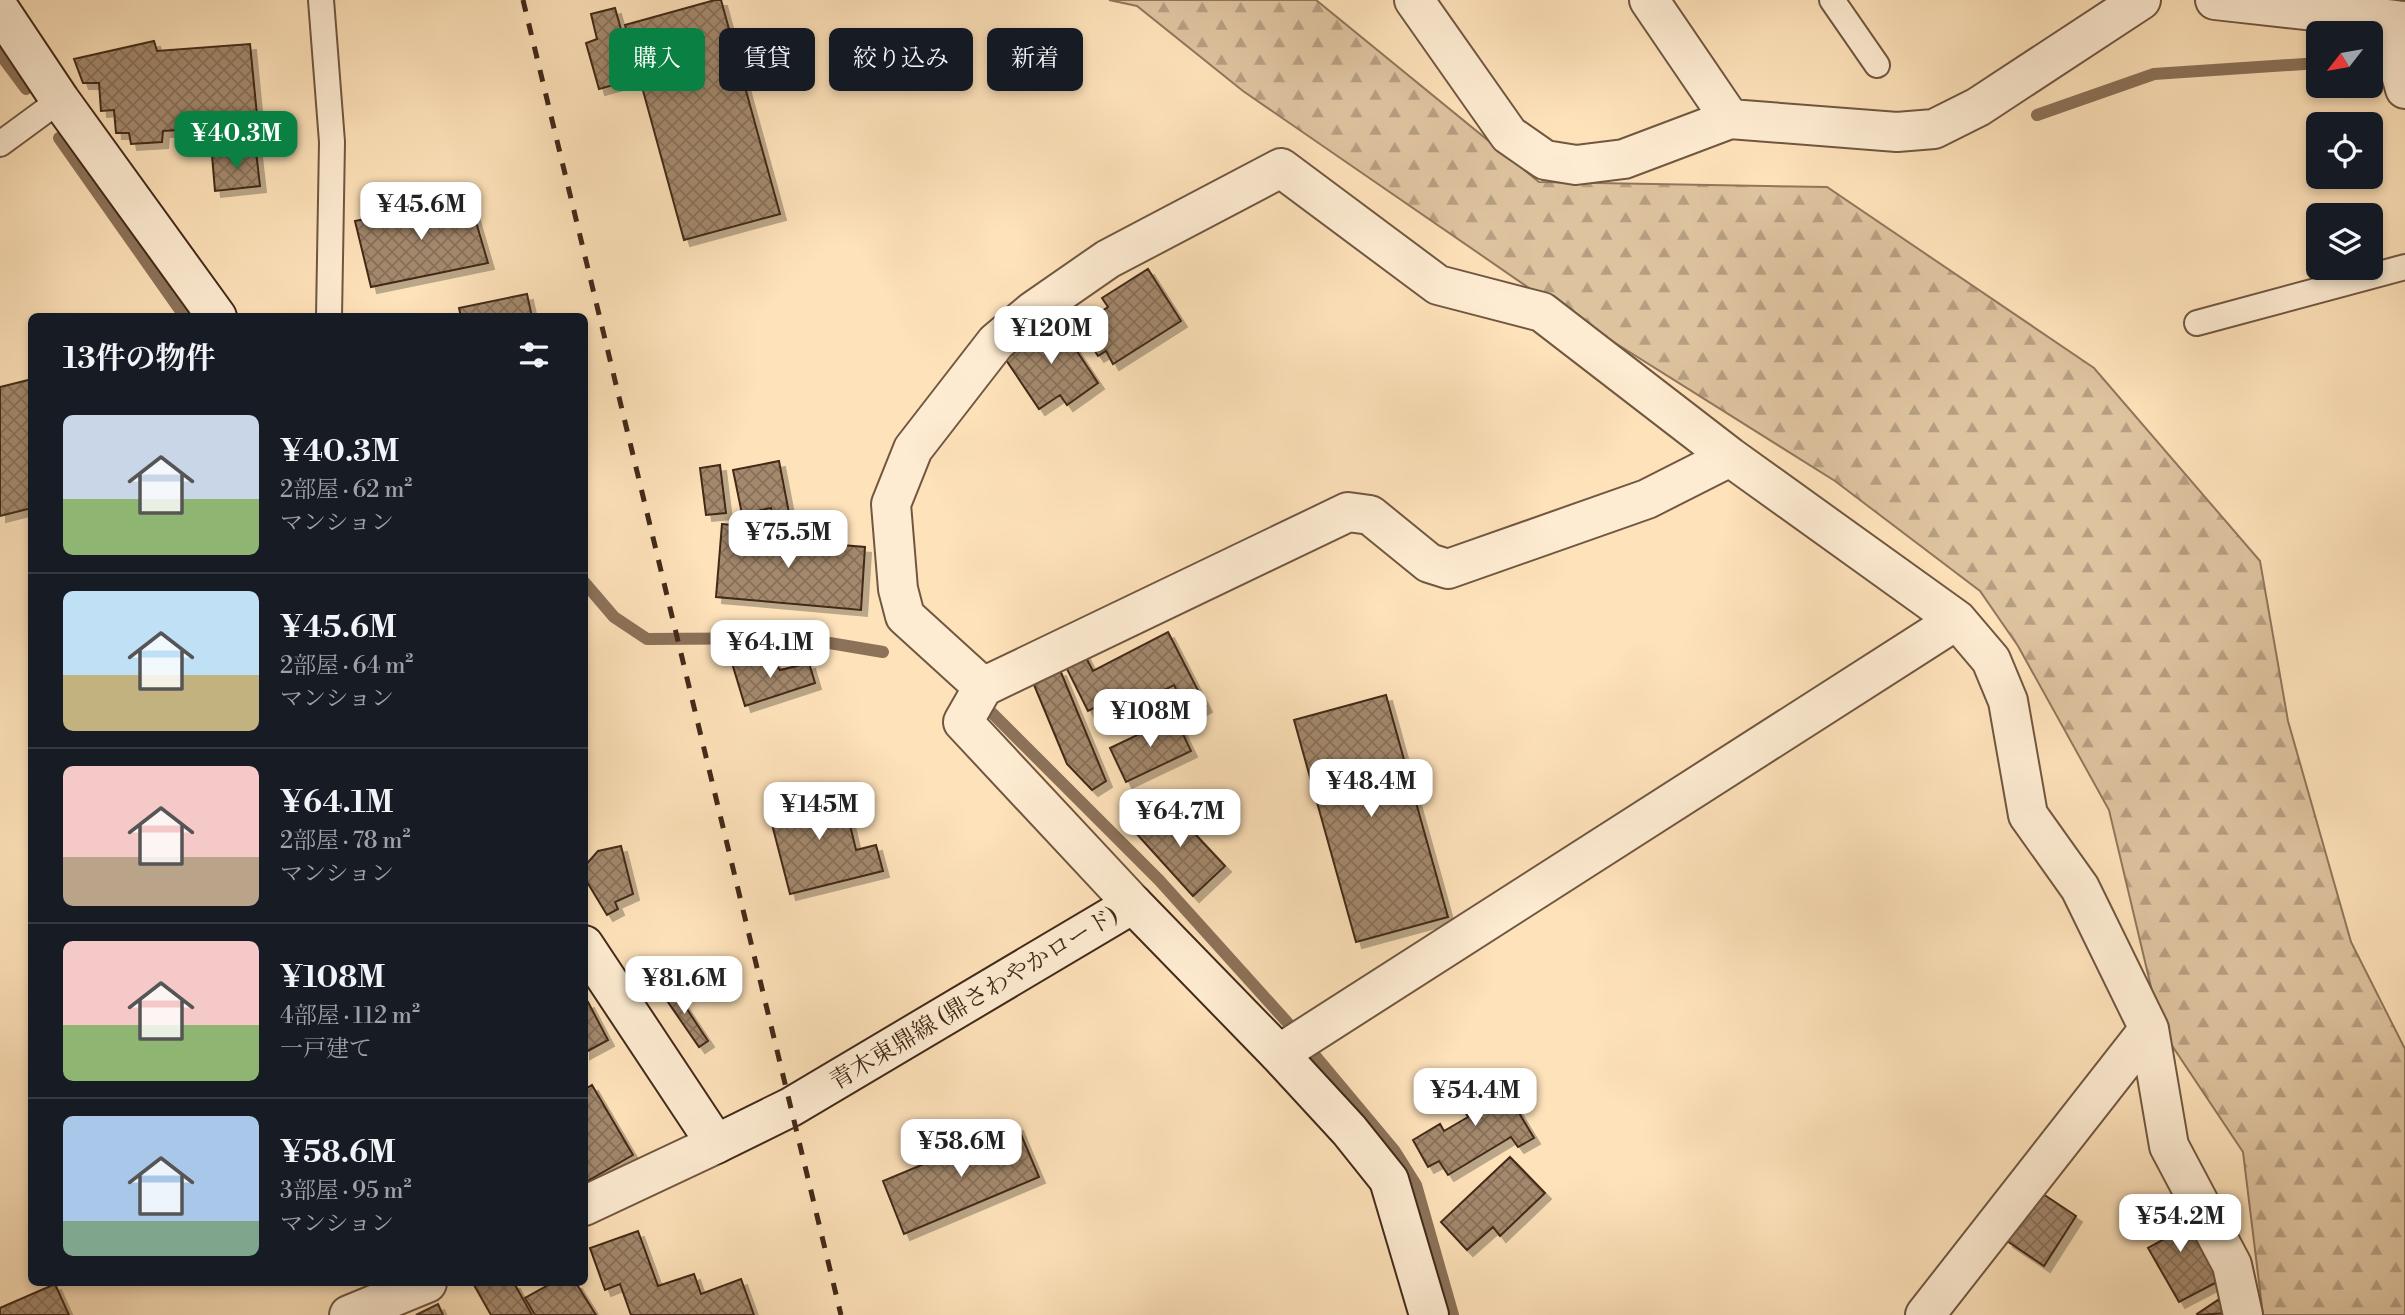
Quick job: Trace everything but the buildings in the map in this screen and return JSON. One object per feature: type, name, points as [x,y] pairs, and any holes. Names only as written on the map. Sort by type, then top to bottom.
[{"type":"street","points":[[1414,0],[1509,135],[1545,160],[1576,165],[1625,159],[1730,119],[1897,131],[1934,129],[1978,107],[2141,0]]},
{"type":"street","points":[[1649,0],[1730,119]]},
{"type":"street","points":[[2215,0],[2399,14],[2400,71],[2405,89]]},
{"type":"street","points":[[0,10],[60,100],[214,313]]},
{"type":"street","points":[[983,687],[905,616],[898,589],[891,504],[913,449],[996,342],[1033,311],[1108,259],[1281,168],[1438,285],[1542,312],[1730,457],[1957,620],[1991,660],[2008,701],[2028,815],[2080,888],[2149,1029],[2169,1146],[2232,1265],[2243,1315]]},
{"type":"street","points":[[1133,904],[963,722],[983,687],[1348,512],[1370,515],[1429,563],[1448,569],[1647,499],[1730,457]]},
{"type":"street","points":[[1297,1043],[1957,620]]},
{"type":"street","name":"青木東鼎線 (鼎さわやかロード)","points":[[588,1204],[791,1107],[1133,904],[1297,1043],[1349,1130],[1389,1180],[1429,1315]]},
{"type":"street","points":[[588,952],[716,1144]]},
{"type":"street","points":[[1925,1315],[2149,1029]]},
{"type":"street","points":[[349,1315],[420,1286]]},
{"type":"lane","points":[[321,0],[332,142],[329,313]]},
{"type":"lane","points":[[1832,0],[1877,65]]},
{"type":"lane","points":[[0,144],[60,100]]},
{"type":"lane","points":[[2197,323],[2405,267]]},
{"type":"green space","points":[[1109,0],[1316,0],[1539,182],[1827,187],[2094,368],[2260,561],[2288,721],[2351,942],[2405,1049],[2405,1315],[2263,1315],[2243,1152],[2161,1029],[2109,810],[2018,646],[1980,591],[1835,481],[1545,299],[1243,91],[1137,6]]},
{"type":"waterway","points":[[0,54],[26,89]]},
{"type":"waterway","points":[[2037,115],[2154,74],[2306,64]]},
{"type":"waterway","points":[[59,138],[182,313]]},
{"type":"waterway","points":[[588,587],[614,617],[647,639],[800,638],[883,652]]},
{"type":"waterway","points":[[992,713],[1159,880],[1287,1022],[1394,1150],[1416,1185],[1453,1315]]},
{"type":"railway","points":[[523,0],[841,1315]]}]
